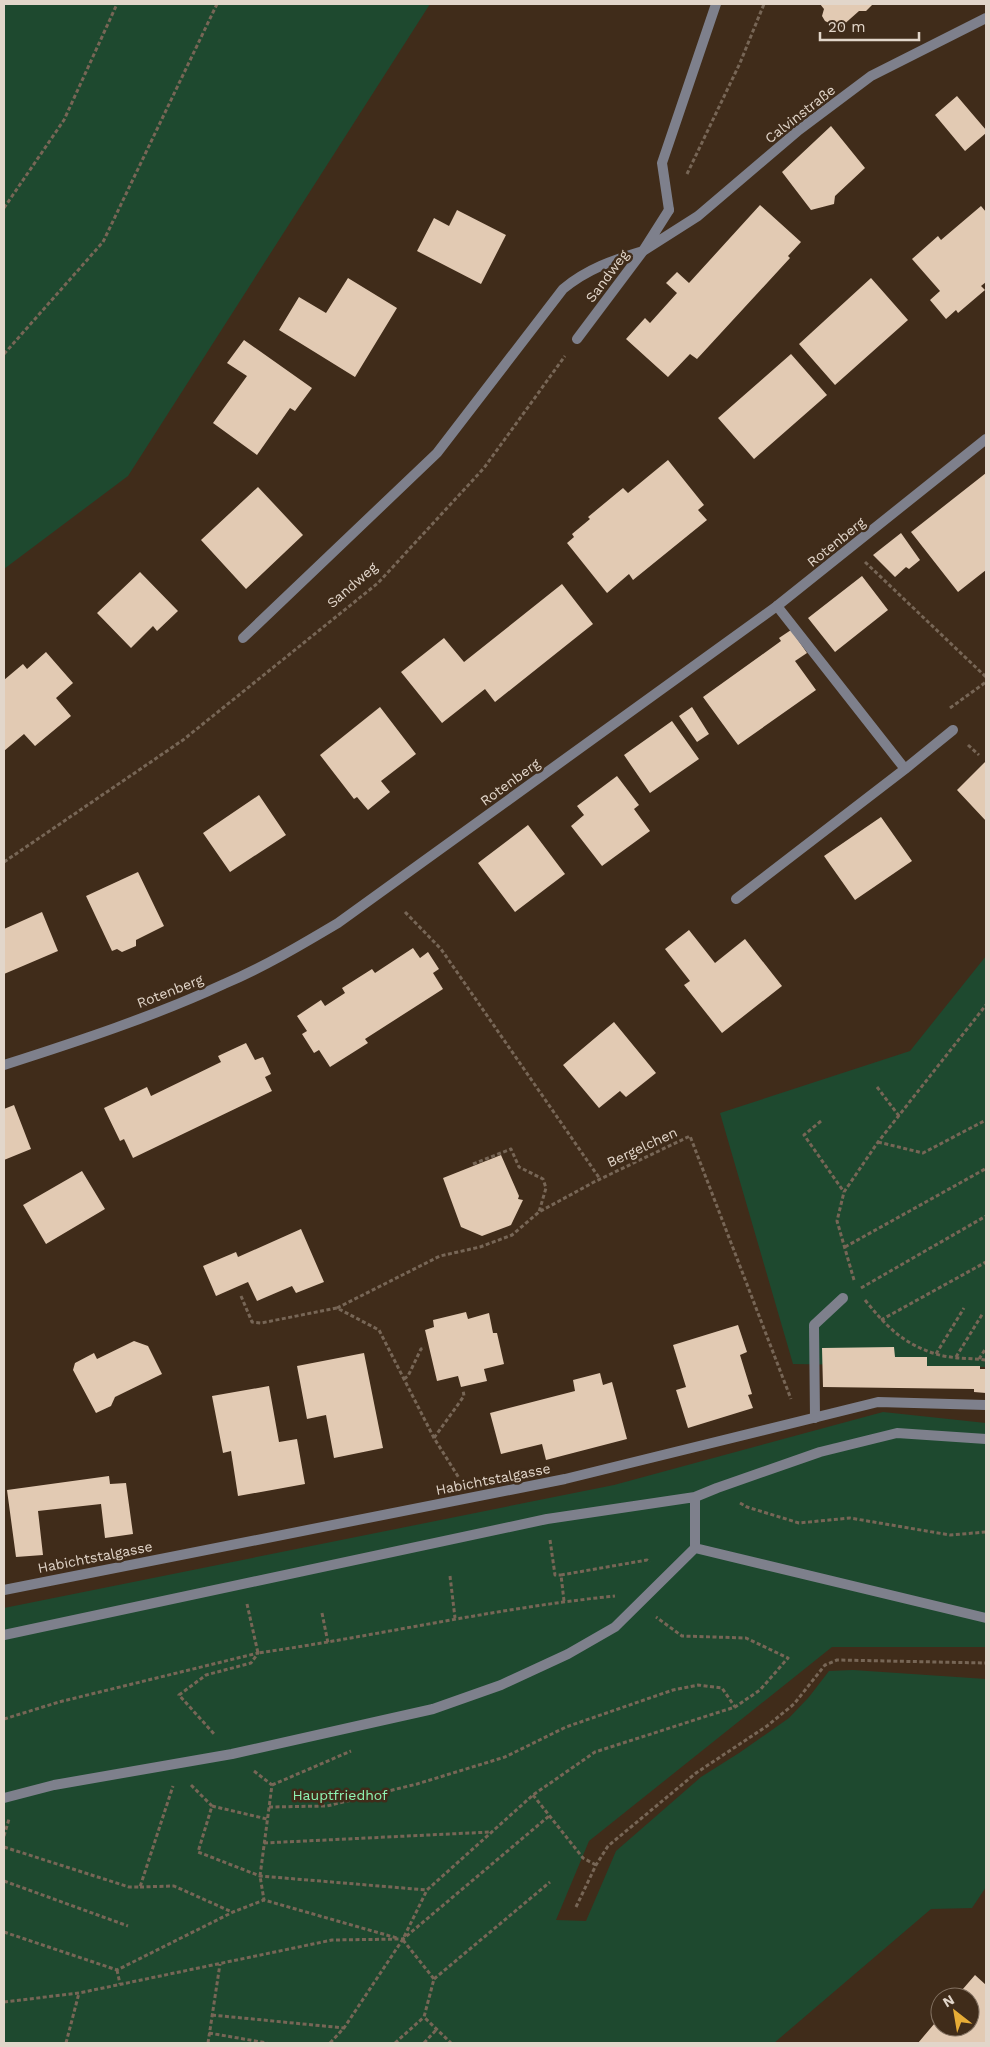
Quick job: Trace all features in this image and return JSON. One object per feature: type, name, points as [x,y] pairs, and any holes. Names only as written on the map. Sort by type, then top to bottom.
[{"type":"street","name":"Sandweg","points":[[577,339],[643,251],[669,210],[662,163],[716,4]]},
{"type":"street","name":"Calvinstraße","points":[[643,251],[698,216],[798,130],[871,76],[986,18]]},
{"type":"street","name":"Sandweg","points":[[242,638],[437,453],[562,289],[578,276],[591,269],[643,251]]},
{"type":"street","name":"Rotenberg","points":[[4,1066],[150,1014],[224,985],[286,954],[338,923],[777,606],[986,439]]},
{"type":"street","points":[[777,606],[905,769]]},
{"type":"street","points":[[736,899],[953,730]]},
{"type":"street","points":[[815,1418],[814,1324],[844,1298]]},
{"type":"street","name":"Habichtstalgasse","points":[[4,1590],[565,1479],[878,1402],[986,1406]]},
{"type":"street","points":[[4,1635],[547,1519],[695,1497],[820,1452],[897,1433],[986,1439]]},
{"type":"street","points":[[4,1798],[54,1786],[232,1754],[347,1728],[433,1708],[501,1685],[568,1654],[615,1627],[695,1548],[695,1497]]},
{"type":"street","points":[[695,1548],[986,1618]]},
{"type":"path","points":[[4,208],[64,120],[117,4]]},
{"type":"path","points":[[4,354],[103,242],[217,4]]},
{"type":"path","points":[[686,176],[740,63],[764,4]]},
{"type":"path","name":"Sandweg","points":[[4,862],[183,740],[378,582],[484,468],[577,339]]},
{"type":"path","points":[[850,549],[986,677]]},
{"type":"path","name":"Bergelchen","points":[[405,912],[441,949],[600,1179],[690,1136],[800,1422]]},
{"type":"path","points":[[854,1282],[837,1221],[844,1192],[878,1142],[986,1005]]},
{"type":"path","points":[[877,1087],[899,1116]]},
{"type":"path","points":[[878,1142],[922,1154],[986,1120]]},
{"type":"path","points":[[821,1121],[804,1135],[844,1192]]},
{"type":"path","points":[[473,1164],[511,1150],[519,1168],[543,1179],[546,1188],[538,1212]]},
{"type":"path","points":[[845,1247],[984,1169]]},
{"type":"path","points":[[241,1296],[252,1322],[261,1323],[336,1308],[440,1256],[480,1247],[512,1235],[538,1212],[600,1179]]},
{"type":"path","points":[[857,1290],[986,1216]]},
{"type":"path","points":[[881,1320],[986,1262]]},
{"type":"path","points":[[863,1298],[881,1320],[904,1341],[936,1354],[986,1360]]},
{"type":"path","points":[[336,1308],[379,1330],[434,1438],[471,1497]]},
{"type":"path","points":[[936,1354],[964,1308]]},
{"type":"path","points":[[956,1357],[983,1313]]},
{"type":"path","points":[[404,1379],[408,1376],[421,1349],[425,1348]]},
{"type":"path","points":[[979,1360],[986,1348]]},
{"type":"path","points":[[434,1438],[464,1396],[463,1390]]},
{"type":"path","points":[[717,1488],[747,1507],[799,1523],[850,1518],[950,1535],[986,1532]]},
{"type":"path","points":[[547,1519],[555,1575],[647,1560],[671,1571]]},
{"type":"path","points":[[561,1575],[564,1601]]},
{"type":"path","points":[[450,1576],[455,1618]]},
{"type":"path","points":[[242,1583],[258,1652],[251,1663],[206,1675],[179,1695],[232,1754],[272,1785]]},
{"type":"path","points":[[4,1719],[59,1702],[258,1652],[328,1642],[455,1618],[564,1601],[650,1592],[655,1617],[682,1636],[746,1638],[788,1658],[760,1690],[735,1707],[594,1752],[533,1795],[427,1890],[403,1940],[344,2028],[330,2043]]},
{"type":"path","points":[[322,1613],[328,1642]]},
{"type":"path","points":[[576,1907],[596,1865],[608,1846],[696,1773],[767,1726],[794,1704],[825,1665],[837,1660],[986,1663]]},
{"type":"path","points":[[269,1807],[327,1806],[417,1784],[505,1757],[566,1727],[673,1690],[698,1685],[722,1688],[735,1707]]},
{"type":"path","points":[[272,1785],[351,1752],[347,1728]]},
{"type":"path","points":[[180,1763],[191,1784],[212,1806],[267,1819]]},
{"type":"path","points":[[140,1887],[180,1763]]},
{"type":"path","points":[[264,1900],[260,1876],[272,1785]]},
{"type":"path","points":[[533,1795],[583,1858],[596,1865]]},
{"type":"path","points":[[212,1806],[198,1852],[260,1876],[427,1890]]},
{"type":"path","points":[[4,2002],[79,1993],[332,1940],[403,1940],[549,1816]]},
{"type":"path","points":[[264,1843],[491,1832]]},
{"type":"path","points":[[4,1847],[129,1887],[174,1886],[233,1912]]},
{"type":"path","points":[[4,1881],[128,1926]]},
{"type":"path","points":[[395,2043],[424,2017],[434,1979],[550,1882]]},
{"type":"path","points":[[4,1932],[117,1970],[233,1912],[264,1900],[403,1940],[434,1979]]},
{"type":"path","points":[[208,2043],[220,1964]]},
{"type":"path","points":[[117,1970],[120,1984]]},
{"type":"path","points":[[66,2043],[79,1993]]},
{"type":"path","points":[[212,2015],[344,2028]]},
{"type":"path","points":[[424,2017],[451,2043]]},
{"type":"path","points":[[424,2043],[437,2029]]},
{"type":"path","points":[[209,2033],[267,2043]]},
{"type":"green space","points":[[4,4],[430,4],[128,476],[4,569]]},
{"type":"green space","points":[[986,956],[986,1367],[793,1364],[720,1113],[910,1051]]},
{"type":"green space","name":"Hauptfriedhof","points":[[883,1412],[986,1423],[986,1647],[832,1647],[589,1841],[556,1920],[586,1921],[616,1851],[701,1777],[789,1718],[809,1697],[829,1671],[853,1670],[986,1679],[986,1887],[972,1908],[931,1909],[774,2043],[4,2043],[4,1608],[614,1485]]},
{"type":"building","points":[[820,4],[873,4],[866,11],[859,11],[841,27],[837,23],[831,24],[825,21],[822,16],[824,9]]},
{"type":"building","points":[[957,96],[986,130],[986,133],[965,151],[935,115]]},
{"type":"building","points":[[831,126],[865,168],[835,196],[834,204],[811,210],[782,172]]},
{"type":"building","points":[[760,205],[801,242],[788,256],[790,258],[697,359],[690,354],[668,377],[626,339],[645,318],[650,323],[677,293],[666,283],[677,272],[689,283]]},
{"type":"building","points":[[981,206],[986,212],[986,282],[981,286],[985,290],[958,313],[956,310],[946,319],[930,300],[940,291],[912,259],[938,236],[941,240]]},
{"type":"building","points":[[457,210],[506,235],[481,284],[417,251],[434,218],[449,226]]},
{"type":"building","points":[[348,278],[397,308],[355,377],[279,330],[299,297],[326,313]]},
{"type":"building","points":[[871,278],[908,320],[835,385],[799,344]]},
{"type":"building","points":[[244,340],[312,388],[295,411],[290,408],[257,455],[213,423],[247,376],[227,363]]},
{"type":"building","points":[[791,354],[827,395],[754,459],[718,418]]},
{"type":"building","points":[[668,460],[704,505],[698,510],[707,520],[633,580],[629,574],[607,593],[567,543],[574,537],[572,534],[590,519],[588,517],[623,488],[628,493]]},
{"type":"building","points":[[986,473],[986,570],[958,592],[911,532]]},
{"type":"building","points":[[258,487],[303,535],[246,589],[201,540]]},
{"type":"building","points":[[901,533],[920,560],[909,569],[906,567],[895,577],[873,555]]},
{"type":"building","points":[[140,572],[178,611],[157,631],[153,626],[131,648],[97,613]]},
{"type":"building","points":[[862,576],[888,610],[835,652],[808,618]]},
{"type":"building","points":[[562,584],[593,624],[495,702],[485,689],[442,723],[401,672],[444,638],[464,662]]},
{"type":"building","points":[[791,630],[807,653],[795,661],[816,690],[738,745],[703,697],[781,641],[779,638]]},
{"type":"building","points":[[46,652],[73,683],[56,698],[71,716],[35,746],[24,734],[4,751],[4,680],[23,664],[27,669]]},
{"type":"building","points":[[380,707],[416,754],[381,781],[390,792],[368,810],[357,797],[354,799],[320,755]]},
{"type":"building","points":[[692,707],[709,734],[697,742],[679,716]]},
{"type":"building","points":[[672,721],[699,759],[650,793],[624,755]]},
{"type":"building","points":[[986,761],[986,821],[957,790]]},
{"type":"building","points":[[617,776],[639,805],[634,809],[650,831],[602,866],[571,826],[584,815],[577,806]]},
{"type":"building","points":[[259,795],[286,835],[230,872],[203,833]]},
{"type":"building","points":[[881,817],[912,861],[855,900],[824,856]]},
{"type":"building","points":[[528,825],[565,874],[515,912],[478,863]]},
{"type":"building","points":[[138,872],[164,926],[136,940],[136,946],[122,952],[117,949],[112,951],[86,896]]},
{"type":"building","points":[[42,912],[58,951],[4,974],[4,929]]},
{"type":"building","points":[[689,930],[715,963],[745,939],[782,986],[722,1033],[684,985],[690,981],[665,949]]},
{"type":"building","points":[[413,948],[420,958],[428,952],[439,969],[433,973],[443,989],[365,1039],[368,1043],[330,1067],[319,1050],[314,1053],[302,1034],[307,1031],[297,1016],[321,1000],[325,1006],[345,993],[342,988],[372,969],[375,973]]},
{"type":"building","points":[[614,1022],[656,1073],[626,1097],[620,1091],[599,1108],[563,1065]]},
{"type":"building","points":[[246,1043],[255,1060],[263,1057],[271,1074],[265,1077],[272,1091],[133,1158],[124,1139],[120,1141],[104,1108],[147,1087],[151,1096],[221,1062],[218,1056]]},
{"type":"building","points":[[14,1105],[31,1149],[4,1160],[4,1109]]},
{"type":"building","points":[[501,1155],[519,1196],[518,1199],[523,1200],[511,1225],[482,1236],[461,1227],[443,1178]]},
{"type":"building","points":[[82,1171],[105,1209],[46,1244],[23,1205]]},
{"type":"building","points":[[301,1229],[324,1282],[296,1293],[292,1286],[257,1301],[248,1282],[216,1296],[203,1266],[236,1252],[238,1257]]},
{"type":"building","points":[[466,1312],[468,1319],[489,1313],[493,1333],[497,1333],[504,1364],[484,1369],[487,1381],[461,1387],[458,1376],[437,1381],[425,1330],[434,1327],[433,1320]]},
{"type":"building","points":[[738,1325],[747,1352],[740,1355],[752,1394],[748,1395],[753,1408],[688,1428],[676,1390],[686,1387],[673,1345]]},
{"type":"building","points":[[134,1341],[148,1346],[162,1374],[115,1397],[111,1406],[96,1413],[73,1370],[75,1363],[94,1353],[97,1359]]},
{"type":"building","points":[[894,1347],[895,1357],[927,1357],[927,1366],[980,1366],[980,1369],[986,1369],[986,1393],[974,1392],[974,1389],[823,1387],[822,1348]]},
{"type":"building","points":[[364,1353],[383,1448],[334,1458],[326,1415],[307,1419],[297,1366]]},
{"type":"building","points":[[600,1373],[603,1385],[612,1382],[627,1439],[546,1460],[542,1444],[501,1454],[490,1413],[575,1391],[573,1380]]},
{"type":"building","points":[[269,1386],[279,1442],[297,1439],[305,1484],[238,1496],[231,1451],[223,1453],[212,1396]]},
{"type":"building","points":[[109,1476],[110,1484],[126,1483],[133,1534],[105,1538],[101,1504],[38,1511],[43,1555],[16,1557],[7,1490]]},
{"type":"building","points":[[975,1975],[986,1985],[986,2043],[918,2043],[930,2029],[930,2037],[980,2037],[980,1987],[965,1987]]}]
